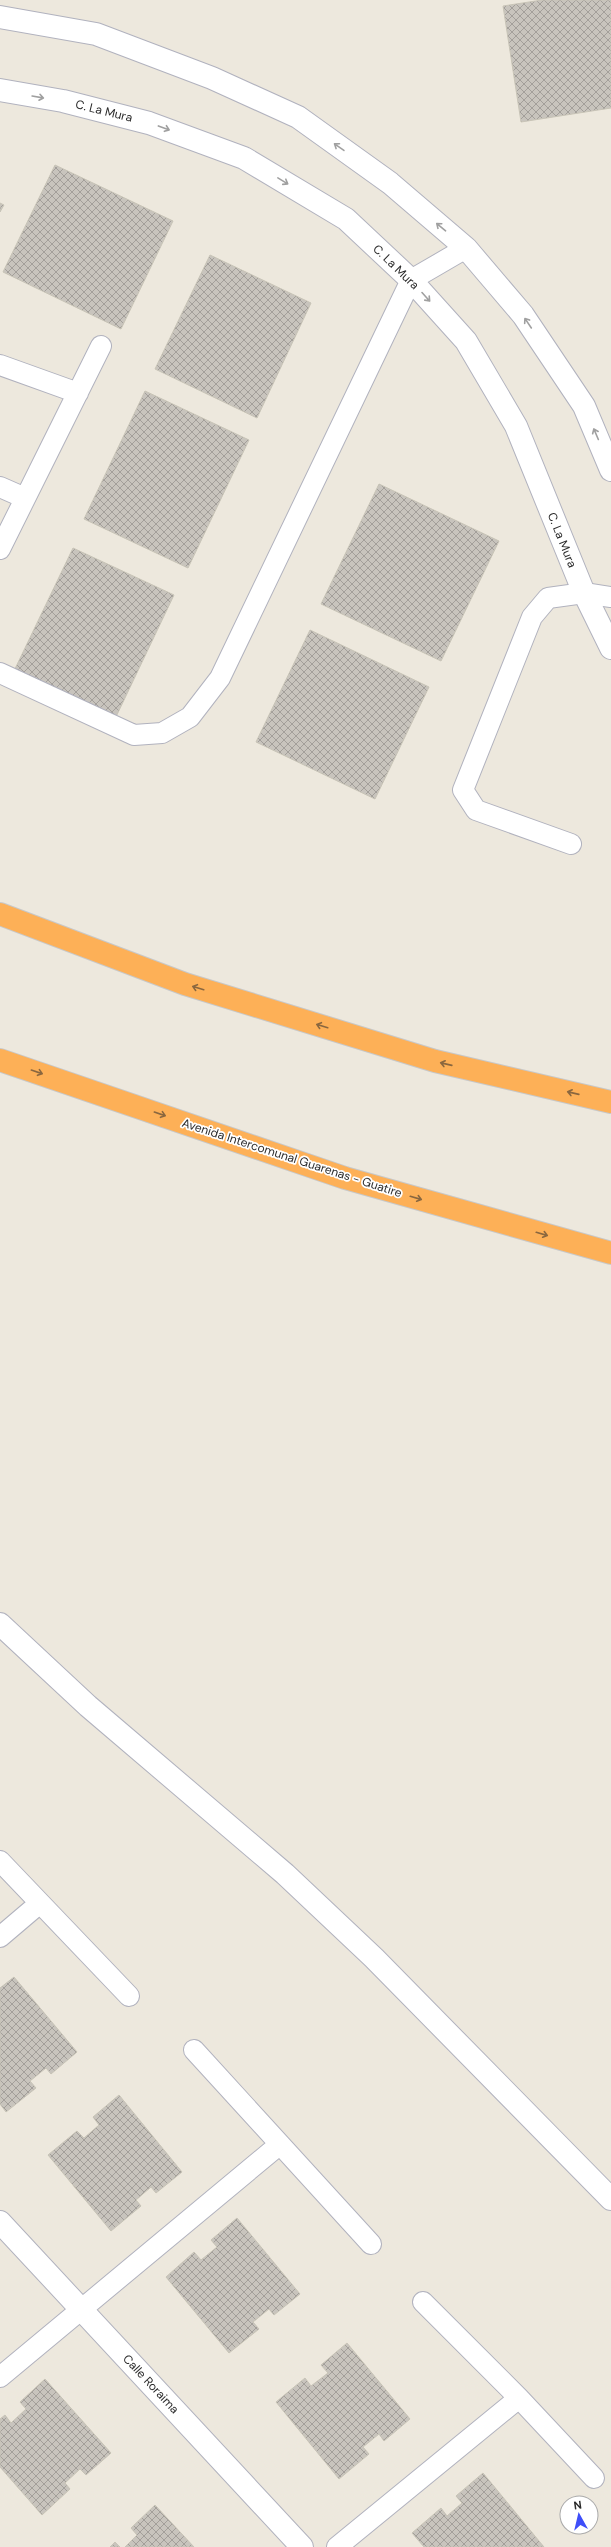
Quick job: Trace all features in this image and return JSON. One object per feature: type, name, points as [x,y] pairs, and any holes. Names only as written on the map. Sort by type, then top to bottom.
[{"type":"highway","points":[[0,914],[185,984],[435,1061],[611,1102]]},
{"type":"highway","name":"Avenida Intercomunal Guarenas - Guatire","points":[[0,1060],[345,1178],[611,1253]]},
{"type":"street","points":[[0,17],[96,34],[212,78],[298,118],[390,183],[466,248],[523,315],[584,406],[611,470]]},
{"type":"street","name":"C. La Mura","points":[[0,90],[63,101],[149,123],[244,158],[346,219],[411,280],[466,341],[516,426],[584,593],[611,648]]},
{"type":"street","points":[[0,1624],[88,1706],[296,1884],[374,1958],[611,2199]]},
{"type":"street","name":"Calle Roraima","points":[[0,2222],[302,2547]]},
{"type":"lane","points":[[0,673],[134,735],[162,733],[190,717],[220,678],[411,280],[466,248]]},
{"type":"lane","points":[[0,549],[101,346]]},
{"type":"lane","points":[[0,365],[78,393]]},
{"type":"lane","points":[[0,487],[25,498]]},
{"type":"lane","points":[[571,844],[476,810],[463,790],[532,618],[548,598],[584,593],[611,597]]},
{"type":"lane","points":[[0,1862],[129,1996]]},
{"type":"lane","points":[[0,1937],[40,1903]]},
{"type":"lane","points":[[194,2050],[371,2244]]},
{"type":"lane","points":[[0,2376],[82,2310],[279,2144]]},
{"type":"lane","points":[[423,2302],[519,2398],[594,2478]]},
{"type":"lane","points":[[337,2547],[519,2398]]},
{"type":"building","points":[[542,0],[611,0],[611,108],[521,122],[503,6]]},
{"type":"building","points":[[55,165],[173,221],[121,329],[3,272]]},
{"type":"building","points":[[0,203],[4,205],[0,212]]},
{"type":"building","points":[[210,255],[311,303],[257,418],[155,369]]},
{"type":"building","points":[[145,391],[249,440],[188,568],[84,519]]},
{"type":"building","points":[[379,484],[499,541],[441,661],[321,604]]},
{"type":"building","points":[[73,548],[174,595],[114,721],[13,673]]},
{"type":"building","points":[[310,630],[429,687],[375,799],[256,742]]},
{"type":"building","points":[[14,1977],[77,2052],[51,2074],[46,2068],[30,2081],[36,2088],[6,2112],[0,2104],[0,1988]]},
{"type":"building","points":[[119,2095],[182,2172],[156,2193],[151,2187],[136,2200],[141,2206],[111,2231],[48,2155],[77,2131],[84,2138],[99,2125],[93,2117]]},
{"type":"building","points":[[237,2218],[300,2294],[274,2315],[269,2309],[253,2322],[259,2329],[229,2353],[166,2277],[194,2252],[201,2260],[217,2247],[211,2240]]},
{"type":"building","points":[[347,2343],[410,2419],[384,2441],[379,2434],[363,2447],[369,2454],[339,2479],[276,2402],[305,2378],[311,2386],[328,2373],[321,2365]]},
{"type":"building","points":[[45,2379],[111,2453],[86,2475],[80,2469],[65,2483],[70,2489],[42,2515],[0,2467],[0,2419],[5,2415],[11,2423],[26,2409],[20,2402]]},
{"type":"building","points":[[483,2473],[544,2547],[424,2547],[412,2533],[441,2508],[447,2516],[462,2503],[456,2496]]},
{"type":"building","points":[[155,2505],[194,2547],[125,2547],[137,2535],[131,2528]]},
{"type":"building","points":[[115,2542],[120,2547],[110,2547]]}]
